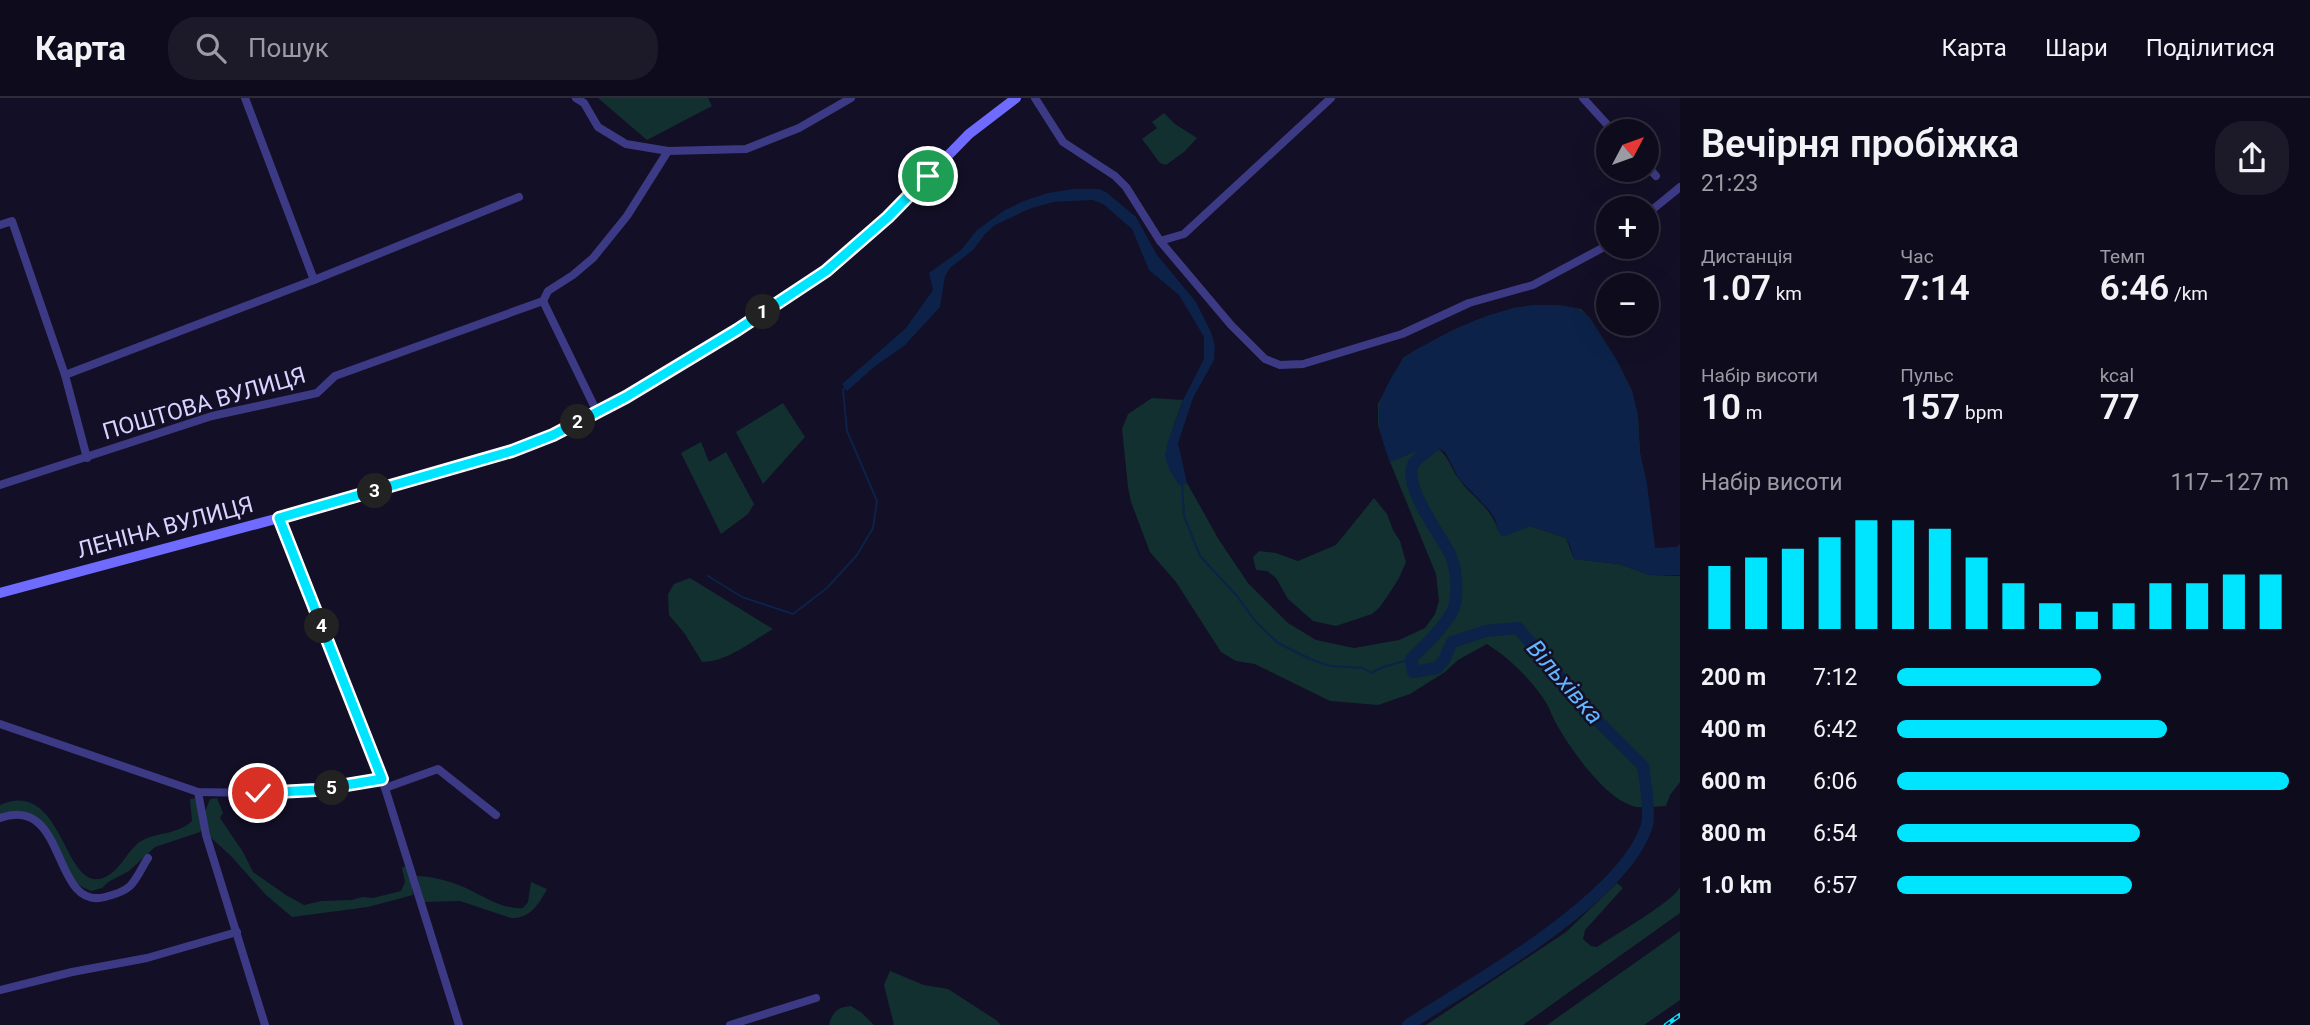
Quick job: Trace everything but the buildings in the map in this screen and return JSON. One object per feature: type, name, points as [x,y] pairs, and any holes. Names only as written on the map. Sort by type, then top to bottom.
[{"type":"street","points":[[245,98],[314,280]]},
{"type":"street","points":[[576,98],[584,103],[598,127],[626,144],[668,151],[746,149],[799,128],[851,98]]},
{"type":"street","name":"ЛЕНІНА ВУЛИЦЯ","points":[[0,593],[279,518],[512,451],[553,435],[626,397],[737,330],[826,271],[888,217],[969,134],[1016,98]]},
{"type":"street","points":[[1035,98],[1063,142],[1115,176],[1126,187],[1160,241],[1231,325],[1265,359],[1280,365],[1303,364],[1402,334],[1469,303],[1533,285],[1596,251]]},
{"type":"street","points":[[1160,241],[1184,234],[1331,98]]},
{"type":"street","points":[[1583,98],[1602,119]]},
{"type":"street","name":"ПОШТОВА ВУЛИЦЯ","points":[[0,485],[212,416],[317,393],[335,376],[543,300],[548,290],[573,275],[593,258],[627,216],[668,151]]},
{"type":"street","points":[[1659,204],[1680,187]]},
{"type":"street","points":[[65,376],[519,197]]},
{"type":"street","points":[[0,225],[12,221],[65,376],[87,458]]},
{"type":"street","points":[[543,300],[597,412]]},
{"type":"street","points":[[279,518],[383,783],[460,1025]]},
{"type":"street","points":[[0,724],[198,792],[316,790],[383,783],[438,769],[496,815]]},
{"type":"street","points":[[198,792],[206,835],[265,1025]]},
{"type":"street","points":[[0,818],[22,815],[41,825],[49,834],[67,875],[84,894],[100,898],[114,895],[130,886],[148,858]]},
{"type":"street","points":[[0,990],[72,972],[147,958],[237,932]]},
{"type":"street","points":[[730,1025],[816,998]]},
{"type":"green space","points":[[598,98],[708,98],[712,106],[647,140]]},
{"type":"green space","points":[[1164,113],[1175,124],[1197,138],[1166,165],[1160,163],[1142,139],[1157,128],[1152,122]]},
{"type":"green space","points":[[1559,305],[1581,309],[1590,318],[1596,327],[1596,336],[1601,336],[1632,391],[1638,416],[1640,453],[1655,549],[1677,547],[1680,544],[1673,560],[1432,445],[1446,456],[1464,486],[1491,515],[1498,531],[1512,532],[1530,526],[1566,538],[1574,559],[1619,564],[1650,575],[1680,576],[1680,782],[1666,806],[1633,806],[1611,793],[1571,747],[1533,685],[1511,662],[1487,644],[1458,660],[1445,672],[1410,694],[1378,705],[1330,701],[1255,664],[1236,661],[1221,652],[1176,582],[1150,552],[1131,502],[1122,429],[1128,414],[1152,398],[1183,400],[1174,424],[1179,485],[1187,483],[1219,540],[1248,583],[1288,623],[1316,640],[1354,648],[1399,640],[1425,628],[1435,614],[1439,601],[1436,574],[1390,462],[1378,425],[1378,404],[1403,358],[1453,330],[1513,308]]},
{"type":"green space","points":[[783,403],[805,437],[763,484],[736,432]]},
{"type":"green space","points":[[701,442],[709,462],[726,452],[754,504],[748,514],[721,534],[681,453]]},
{"type":"green space","points":[[1374,498],[1387,514],[1400,541],[1406,562],[1389,594],[1372,614],[1336,626],[1313,621],[1288,599],[1276,578],[1267,571],[1256,570],[1253,557],[1259,551],[1276,553],[1298,561],[1336,545]]},
{"type":"green space","points":[[690,578],[773,629],[730,655],[702,662],[685,634],[669,615],[668,594],[674,584]]},
{"type":"green space","points":[[197,798],[202,828],[200,832],[155,847],[129,871],[102,888],[91,891],[76,883],[70,875],[53,837],[41,821],[20,812],[0,815],[0,805],[21,801],[37,807],[50,820],[79,869],[90,878],[103,878],[113,872],[143,840],[179,829],[192,821],[190,799]]},
{"type":"green space","points":[[217,798],[223,813],[220,818],[253,872],[304,905],[321,901],[373,898],[401,891],[405,882],[402,868],[405,866],[413,895],[368,907],[292,917],[266,895],[209,836],[205,812],[210,799]]},
{"type":"green space","points":[[417,876],[455,884],[493,902],[516,908],[523,908],[528,902],[531,882],[547,889],[529,913],[511,918],[460,901],[424,902]]},
{"type":"green space","points":[[1617,883],[1623,888],[1585,930],[1583,939],[1591,946],[1597,947],[1642,918],[1667,901],[1680,887],[1680,913],[1523,1025],[1426,1025],[1566,932]]},
{"type":"green space","points":[[1680,931],[1680,1000],[1644,1025],[1547,1025]]},
{"type":"green space","points":[[890,971],[924,985],[948,989],[1001,1025],[894,1025],[884,985]]},
{"type":"green space","points":[[851,1006],[874,1025],[829,1025],[836,1011]]},
{"type":"water","points":[[1073,189],[1099,189],[1106,192],[1136,217],[1157,255],[1196,302],[1211,332],[1215,346],[1214,360],[1193,398],[1178,443],[1187,483],[1179,485],[1165,456],[1183,400],[1204,359],[1204,337],[1179,295],[1149,270],[1132,229],[1103,204],[1093,200],[1053,202],[1029,209],[995,225],[973,250],[950,268],[945,276],[940,307],[905,345],[847,391],[842,384],[906,328],[933,290],[929,273],[961,250],[977,230],[1005,210],[1024,201]]},
{"type":"water","points":[[1535,305],[1559,305],[1578,309],[1590,318],[1596,327],[1596,336],[1601,336],[1632,391],[1638,416],[1639,449],[1647,484],[1655,548],[1677,547],[1680,544],[1680,575],[1650,575],[1619,564],[1574,559],[1566,538],[1530,526],[1503,537],[1489,510],[1459,479],[1445,452],[1432,445],[1390,462],[1380,429],[1379,409],[1386,389],[1402,361],[1417,349],[1454,330],[1507,310]]},
{"type":"waterway","points":[[708,576],[742,597],[793,614],[827,588],[857,555],[873,528],[877,501],[847,431],[845,388]]},
{"type":"waterway","name":"Вільхівка","points":[[1408,1025],[1506,963],[1579,910],[1609,882],[1633,853],[1648,820],[1643,766],[1590,713],[1518,628],[1486,631],[1452,642],[1437,668],[1413,672],[1411,659],[1443,625],[1453,610],[1456,599],[1451,556],[1417,496],[1411,472],[1420,456],[1443,439],[1446,440]]},
{"type":"waterway","points":[[1182,482],[1184,516],[1200,556],[1237,596],[1255,621],[1278,643],[1330,666],[1363,668],[1371,673],[1411,659]]},
{"type":"railway","points":[[1666,1025],[1680,1015]]},
{"type":"route","points":[[258,793],[316,790],[382,779],[279,518],[512,451],[553,435],[626,397],[737,330],[826,271],[888,217],[928,176]]}]
